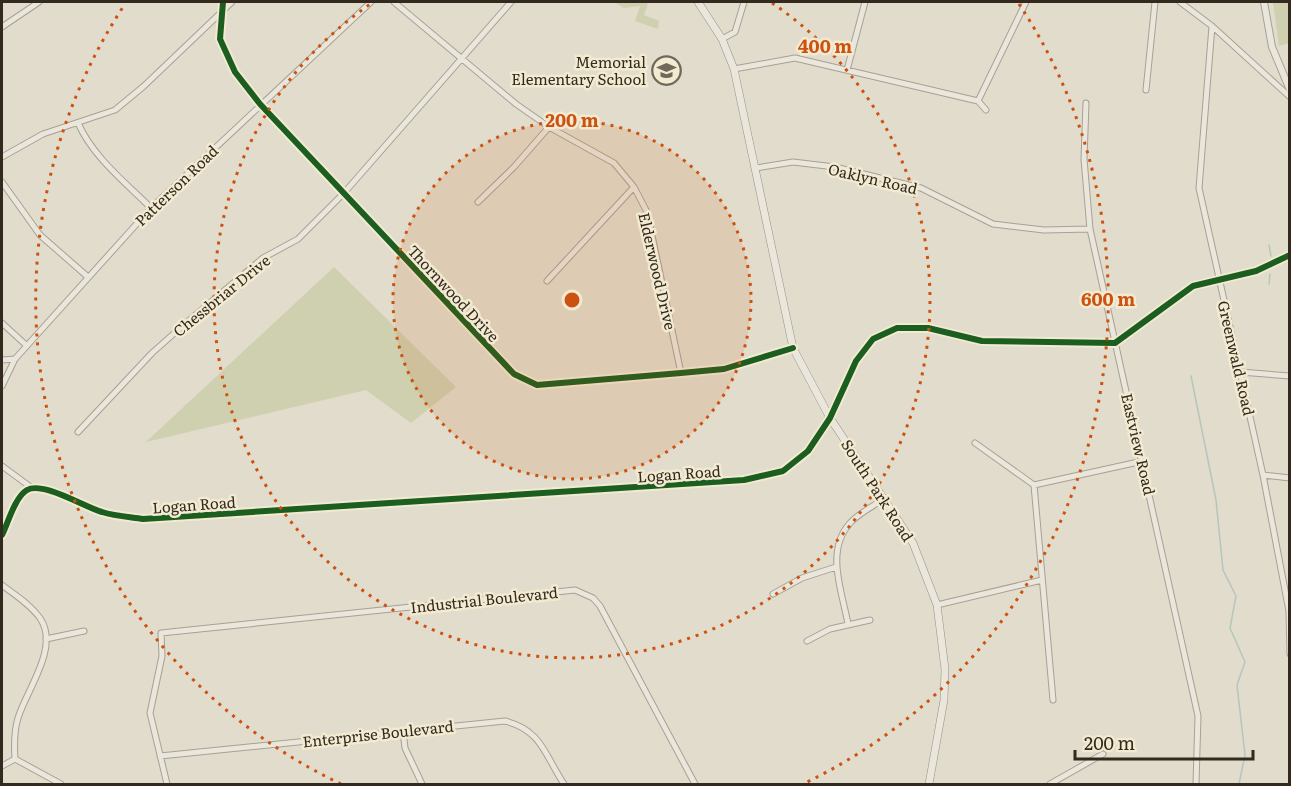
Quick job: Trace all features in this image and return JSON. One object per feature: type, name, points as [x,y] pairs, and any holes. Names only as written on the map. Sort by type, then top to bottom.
[{"type":"main road","name":"South Park Road","points":[[698,2],[722,39],[734,69],[793,348],[830,418],[914,543],[937,605],[945,680],[944,700],[929,784]]},
{"type":"street","points":[[2,27],[39,2]]},
{"type":"street","name":"Thornwood Drive","points":[[223,2],[220,39],[236,72],[260,104],[514,374],[537,385],[724,369],[793,348]]},
{"type":"street","points":[[2,157],[43,134],[115,110],[144,86],[232,2]]},
{"type":"street","name":"Patterson Road","points":[[2,386],[15,358],[151,208],[371,2]]},
{"type":"street","name":"Elderwood Drive","points":[[394,2],[516,104],[549,127],[614,163],[634,187],[647,212],[681,373]]},
{"type":"street","name":"Chessbriar Drive","points":[[78,432],[152,353],[263,258],[298,239],[344,193],[511,2]]},
{"type":"street","points":[[722,39],[735,32],[744,2]]},
{"type":"street","points":[[847,70],[866,2]]},
{"type":"street","points":[[978,101],[1026,2]]},
{"type":"street","points":[[1146,90],[1155,2]]},
{"type":"street","points":[[1180,2],[1212,26],[1290,97]]},
{"type":"street","points":[[1264,2],[1272,47],[1290,90]]},
{"type":"street","name":"Greenwald Road","points":[[1212,26],[1199,188],[1263,476],[1289,611],[1290,654]]},
{"type":"street","points":[[734,69],[795,58],[978,101],[986,110]]},
{"type":"street","name":"Eastview Road","points":[[1086,103],[1084,159],[1090,229],[1143,461],[1197,716],[1196,784]]},
{"type":"street","points":[[78,123],[85,137],[107,164],[151,208]]},
{"type":"street","points":[[478,202],[514,167],[549,127]]},
{"type":"street","name":"Oaklyn Road","points":[[756,168],[793,162],[835,167],[921,188],[993,224],[1044,230],[1090,229]]},
{"type":"street","points":[[2,183],[40,235],[88,277]]},
{"type":"street","points":[[547,281],[634,187]]},
{"type":"street","points":[[1115,343],[1181,292],[1193,286],[1256,271],[1290,255]]},
{"type":"street","points":[[2,323],[26,345]]},
{"type":"street","name":"Logan Road","points":[[32,488],[48,490],[102,513],[143,519],[744,480],[783,471],[808,451],[830,418],[856,361],[873,339],[897,328],[928,328],[982,341],[1115,343]]},
{"type":"street","points":[[2,360],[15,358]]},
{"type":"street","points":[[1240,372],[1290,376]]},
{"type":"street","points":[[975,443],[1034,484],[1143,461]]},
{"type":"street","points":[[2,466],[32,488]]},
{"type":"street","points":[[1263,476],[1290,478]]},
{"type":"street","points":[[1034,484],[1053,700]]},
{"type":"street","points":[[2,530],[24,491],[32,488]]},
{"type":"street","points":[[848,624],[836,567],[839,542],[851,523],[885,498]]},
{"type":"street","points":[[773,594],[802,578],[836,567]]},
{"type":"street","points":[[937,605],[1042,580]]},
{"type":"street","points":[[2,585],[27,603],[41,620],[46,639],[43,658],[18,717],[14,737],[15,759]]},
{"type":"street","name":"Industrial Boulevard","points":[[160,756],[150,704],[162,657],[161,633],[559,591],[584,593],[593,598],[604,614],[695,784]]},
{"type":"street","points":[[807,641],[830,629],[870,620]]},
{"type":"street","points":[[46,639],[84,632]]},
{"type":"street","name":"Enterprise Boulevard","points":[[160,756],[498,721],[516,723],[537,737],[564,784]]},
{"type":"street","points":[[403,731],[405,748],[422,784]]},
{"type":"street","points":[[1050,784],[1103,754]]},
{"type":"street","points":[[160,756],[167,784]]},
{"type":"street","points":[[2,766],[15,759]]},
{"type":"street","points":[[15,759],[61,784]]},
{"type":"green space","points":[[614,2],[646,2],[648,4],[644,15],[659,21],[658,29],[635,21],[640,6],[624,8]]},
{"type":"green space","points":[[1273,2],[1289,2],[1289,43],[1279,46]]},
{"type":"green space","points":[[334,267],[456,387],[411,423],[366,390],[146,442]]},
{"type":"waterway","points":[[1269,245],[1271,256]]},
{"type":"waterway","points":[[1269,284],[1270,274]]},
{"type":"waterway","points":[[1191,376],[1216,500],[1223,570],[1236,596],[1230,628],[1245,662],[1237,685],[1245,755],[1239,784]]},
{"type":"cycle path","points":[[223,2],[220,39],[235,72],[260,104],[514,374],[537,385],[724,369],[793,348]]},
{"type":"cycle path","points":[[2,535],[19,498],[27,490],[34,488],[53,492],[102,512],[143,519],[744,480],[783,471],[808,451],[830,418],[856,361],[873,339],[897,328],[928,328],[982,341],[1115,343],[1193,286],[1256,271],[1290,255]]},
{"type":"place","name":"Memorial Elementary School","points":[[667,70]]}]
